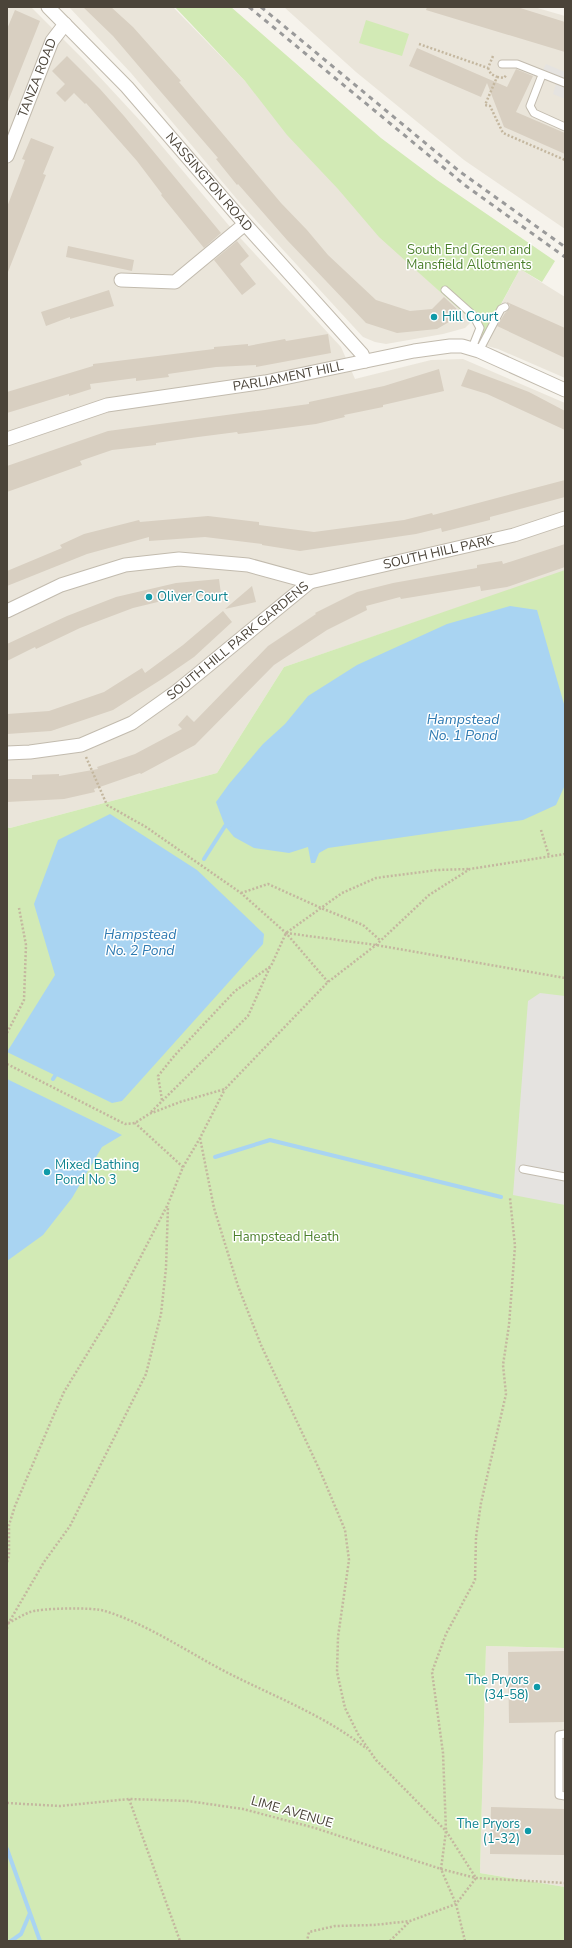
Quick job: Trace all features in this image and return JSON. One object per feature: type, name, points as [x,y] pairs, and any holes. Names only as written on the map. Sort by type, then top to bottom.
[{"type":"street","name":"NASSINGTON ROAD","points":[[48,7],[127,87],[245,224],[362,354],[365,361]]},
{"type":"street","name":"TANZA ROAD","points":[[7,156],[52,42],[65,24]]},
{"type":"street","points":[[121,280],[176,282],[245,224]]},
{"type":"street","name":"PARLIAMENT HILL","points":[[7,439],[107,405],[265,382],[438,347],[450,346],[476,350],[565,390]]},
{"type":"street","name":"SOUTH HILL PARK","points":[[310,582],[514,536],[565,518]]},
{"type":"street","name":"SOUTH HILL PARK GARDENS","points":[[7,610],[61,585],[125,565],[179,559],[248,565],[310,582]]},
{"type":"street","name":"SOUTH HILL PARK GARDENS","points":[[7,753],[30,752],[81,745],[132,723],[177,691],[310,582]]},
{"type":"lane","points":[[502,64],[517,64],[565,83]]},
{"type":"lane","points":[[542,75],[530,106],[534,113],[565,127]]},
{"type":"lane","points":[[445,290],[473,315],[480,328],[476,350]]},
{"type":"lane","points":[[476,350],[501,309],[505,307]]},
{"type":"lane","points":[[523,1169],[565,1177]]},
{"type":"lane","points":[[565,1734],[559,1734],[559,1796],[565,1796]]},
{"type":"path","points":[[420,44],[488,68],[491,74],[497,77],[485,105],[490,106],[503,133],[565,160]]},
{"type":"path","points":[[488,68],[493,56]]},
{"type":"path","points":[[81,745],[107,805],[146,827],[241,893],[286,933],[328,982]]},
{"type":"path","points":[[541,830],[549,856]]},
{"type":"path","points":[[149,1114],[248,1016],[286,933],[342,893],[376,878],[437,870],[470,869],[565,854]]},
{"type":"path","points":[[7,1562],[9,1556],[9,1525],[14,1506],[64,1392],[109,1318],[168,1204],[184,1167],[225,1089],[328,982],[381,941],[429,894],[470,869]]},
{"type":"path","points":[[241,893],[268,884],[363,925],[381,941]]},
{"type":"path","points":[[7,1033],[24,1000],[26,945],[19,908]]},
{"type":"path","points":[[286,933],[376,945],[565,978]]},
{"type":"path","points":[[162,1100],[158,1076],[175,1055],[235,991],[271,966]]},
{"type":"path","points":[[7,1064],[125,1124],[135,1123],[149,1114],[180,1102],[225,1089]]},
{"type":"path","points":[[135,1123],[184,1167]]},
{"type":"path","points":[[200,1138],[214,1208],[238,1286],[261,1345],[321,1473],[345,1530],[349,1560],[338,1637],[336,1672],[345,1708],[358,1734],[376,1760],[446,1830],[476,1878],[456,1904],[410,1921],[374,1925],[335,1926],[309,1932],[308,1941]]},
{"type":"path","points":[[465,1941],[456,1904],[441,1869],[446,1830],[443,1753],[432,1672],[446,1634],[475,1580],[476,1537],[481,1503],[498,1436],[506,1394],[503,1365],[509,1325],[515,1246],[510,1198]]},
{"type":"path","points":[[7,1629],[7,1623],[44,1562],[70,1526],[146,1374],[161,1314],[166,1268],[168,1204]]},
{"type":"path","points":[[7,1623],[30,1612],[74,1609],[104,1610],[137,1623],[232,1675],[287,1701],[352,1737],[370,1751]]},
{"type":"path","points":[[129,1799],[180,1941]]},
{"type":"path","name":"LIME AVENUE","points":[[7,1803],[60,1806],[129,1799],[188,1801],[243,1808],[315,1828],[441,1869],[476,1878],[565,1883]]},
{"type":"path","points":[[390,1941],[410,1921]]},
{"type":"shaded area","points":[[7,7],[31,7],[84,60],[145,126],[231,228],[341,347],[355,379],[431,360],[463,359],[565,403],[565,571],[284,667],[217,773],[10,828],[7,826]]},
{"type":"shaded area","points":[[69,7],[173,7],[245,81],[410,264],[472,321],[465,328],[443,334],[386,344],[375,342],[363,337],[241,204],[131,73]]},
{"type":"shaded area","points":[[284,7],[534,7],[565,16],[565,229],[464,160],[356,72]]},
{"type":"shaded area","points":[[546,64],[565,72],[565,79],[543,70]]},
{"type":"shaded area","points":[[556,84],[565,88],[565,99],[553,94]]},
{"type":"shaded area","points":[[520,269],[565,297],[565,378],[498,349],[480,344]]},
{"type":"shaded area","points":[[540,993],[565,996],[565,1205],[513,1195],[528,1001]]},
{"type":"shaded area","points":[[486,1646],[565,1648],[565,1887],[480,1873]]},
{"type":"green space","name":"South End Green and Mansfield Allotments","points":[[175,7],[231,7],[381,138],[437,180],[555,261],[542,282],[520,269],[483,337],[478,326],[379,237],[338,189],[287,135],[245,81]]},
{"type":"green space","points":[[366,20],[409,34],[402,56],[359,43]]},
{"type":"green space","name":"Hampstead Heath","points":[[565,570],[565,1648],[486,1646],[480,1873],[565,1887],[565,1941],[7,1941],[7,827],[10,828],[217,773],[284,667]]},
{"type":"water","name":"Hampstead No. 1 Pond","points":[[510,606],[537,610],[564,704],[565,785],[556,805],[523,820],[328,848],[319,853],[315,863],[311,863],[308,847],[289,853],[254,848],[234,837],[225,826],[216,802],[229,784],[263,744],[285,724],[308,696],[357,665],[447,624]]},
{"type":"water","name":"Hampstead No. 2 Pond","points":[[110,814],[197,870],[264,934],[263,944],[122,1101],[112,1103],[7,1052],[55,975],[34,904],[58,840]]},
{"type":"water","name":"Mixed Bathing Pond No 3","points":[[7,1079],[122,1135],[102,1147],[72,1198],[43,1235],[7,1261]]},
{"type":"building","points":[[83,7],[111,7],[133,27],[181,81],[179,82],[281,203],[328,255],[376,300],[410,311],[432,309],[444,297],[459,311],[449,322],[437,329],[397,333],[366,323],[287,240],[238,184],[237,185],[216,159],[218,158],[113,36]]},
{"type":"building","points":[[427,7],[517,7],[565,22],[565,52],[426,10]]},
{"type":"building","points":[[15,10],[40,21],[7,104],[7,29]]},
{"type":"building","points":[[417,48],[507,87],[516,69],[533,76],[516,112],[565,133],[565,154],[504,127],[487,83],[481,97],[409,66]]},
{"type":"building","points":[[67,56],[124,116],[221,233],[204,248],[161,195],[162,194],[137,161],[86,103],[85,104],[74,93],[65,102],[56,93],[65,84],[52,71]]},
{"type":"building","points":[[31,138],[54,147],[43,174],[46,175],[8,272],[7,207],[25,160],[22,159]]},
{"type":"building","points":[[237,241],[249,256],[240,264],[256,284],[242,295],[214,260]]},
{"type":"building","points":[[68,246],[134,260],[132,271],[66,257]]},
{"type":"building","points":[[109,290],[114,306],[70,319],[70,317],[46,326],[41,312]]},
{"type":"building","points":[[507,303],[565,328],[565,358],[497,326],[509,309],[510,305]]},
{"type":"building","points":[[328,334],[331,353],[256,367],[256,365],[216,367],[168,374],[169,377],[136,381],[136,378],[90,384],[91,389],[69,396],[69,394],[7,413],[7,392],[93,366],[93,364],[214,349],[214,347],[248,344],[248,346],[285,339],[286,341]]},
{"type":"building","points":[[439,369],[444,391],[383,405],[383,407],[344,415],[345,417],[316,424],[238,434],[237,432],[156,443],[156,445],[112,450],[80,461],[82,465],[7,492],[7,466],[108,431],[309,404],[309,402],[384,386]]},
{"type":"building","points":[[468,369],[529,392],[565,411],[565,430],[487,394],[461,386]]},
{"type":"building","points":[[565,480],[565,497],[490,517],[490,520],[442,532],[441,528],[416,534],[300,551],[262,544],[205,537],[149,541],[149,537],[87,554],[7,586],[7,571],[62,548],[60,545],[84,534],[139,520],[140,522],[208,516],[259,522],[259,525],[314,532],[404,520],[432,513],[433,515]]},
{"type":"building","points":[[565,544],[565,567],[507,587],[481,591],[480,586],[401,599],[400,597],[366,606],[367,610],[327,630],[274,665],[195,745],[141,774],[140,773],[94,789],[95,792],[64,799],[7,802],[7,779],[32,779],[32,775],[59,774],[59,776],[98,769],[97,767],[135,754],[182,729],[178,725],[187,715],[194,722],[268,646],[316,614],[315,613],[357,592],[393,583],[477,568],[477,565],[502,561],[503,564]]},
{"type":"building","points":[[219,579],[221,594],[170,599],[133,608],[80,628],[36,649],[35,647],[7,661],[7,644],[67,616],[116,597],[176,583]]},
{"type":"building","points":[[252,586],[256,602],[225,609]]},
{"type":"building","points":[[223,611],[232,622],[194,657],[113,710],[51,731],[7,734],[7,714],[49,711],[104,692],[142,668],[145,673],[183,645]]},
{"type":"building","name":"The Pryors (34-58)","points":[[565,1651],[565,1722],[509,1723],[508,1652]]},
{"type":"building","name":"The Pryors (1-32)","points":[[491,1807],[565,1809],[565,1855],[490,1854]]},
{"type":"waterway","points":[[204,859],[225,826],[230,825]]},
{"type":"waterway","points":[[53,1079],[58,1071]]},
{"type":"waterway","points":[[215,1157],[270,1140],[501,1197]]},
{"type":"waterway","points":[[7,1849],[40,1941]]},
{"type":"waterway","points":[[11,1941],[21,1934],[30,1913]]},
{"type":"railway","points":[[249,7],[466,186],[565,257]]},
{"type":"railway","points":[[261,7],[459,171],[565,247]]},
{"type":"place","name":"Hill Court","points":[[434,317]]},
{"type":"place","name":"Oliver Court","points":[[149,597]]},
{"type":"place","name":"Mixed Bathing Pond No 3","points":[[47,1172]]},
{"type":"place","name":"The Pryors (34-58)","points":[[537,1687]]},
{"type":"place","name":"The Pryors (1-32)","points":[[528,1831]]}]
